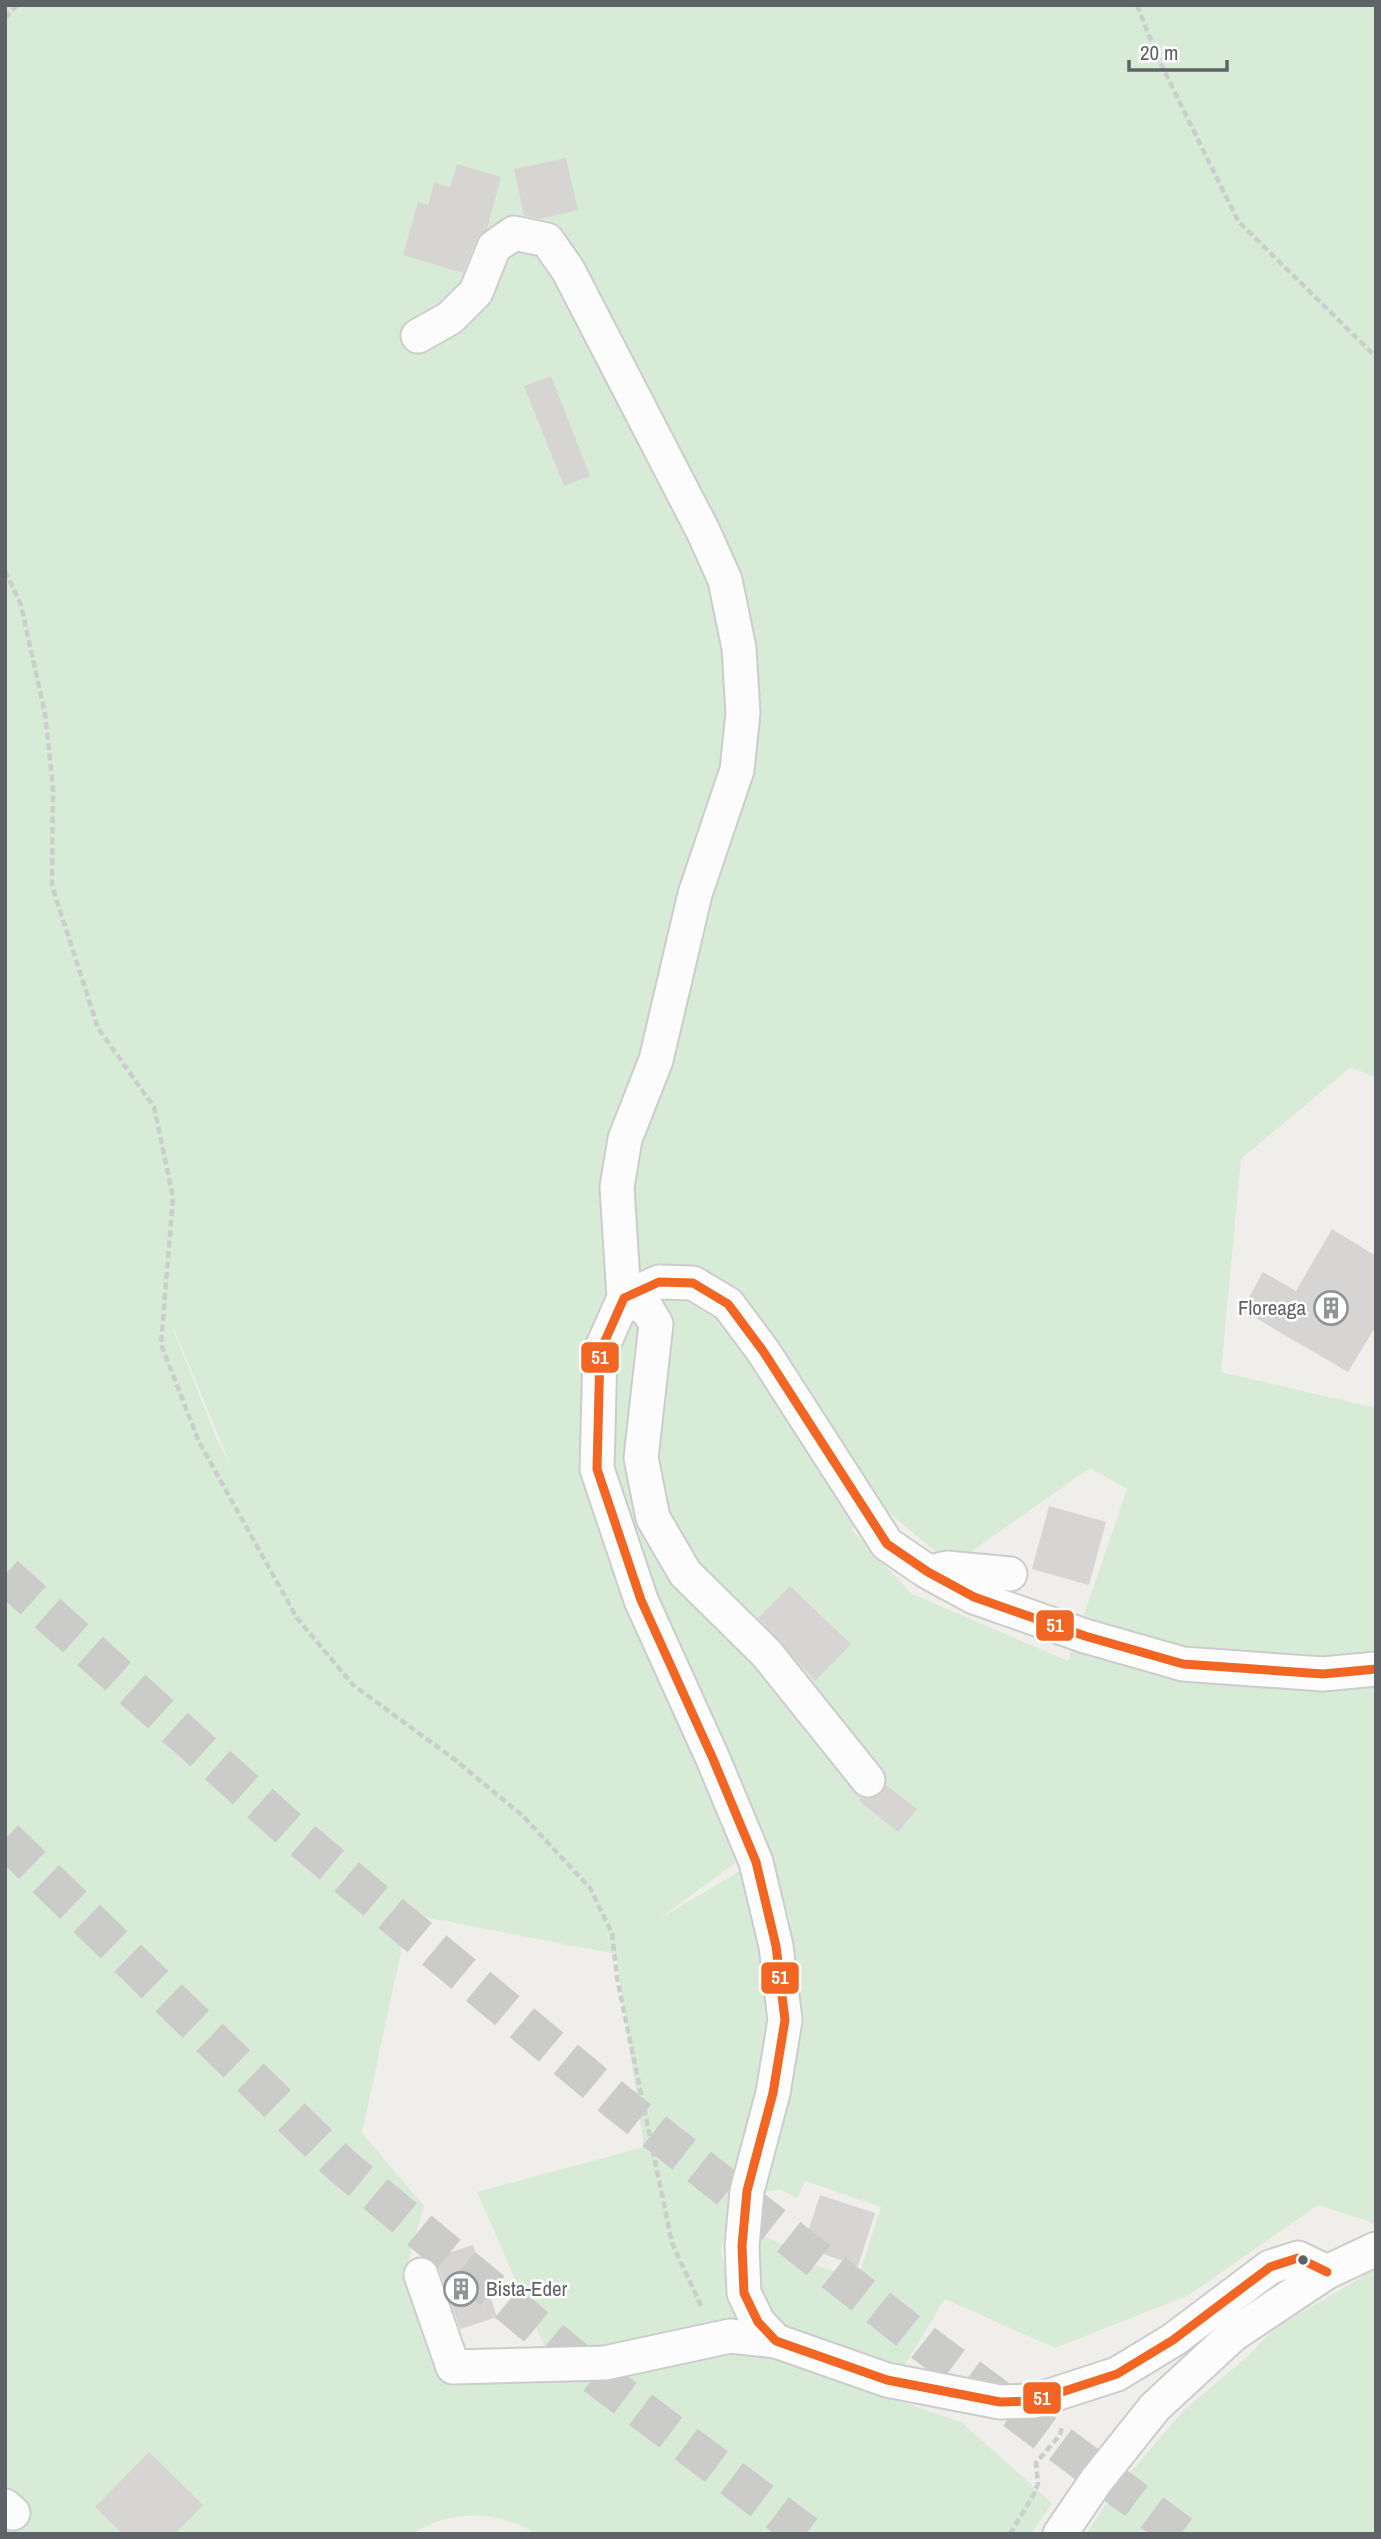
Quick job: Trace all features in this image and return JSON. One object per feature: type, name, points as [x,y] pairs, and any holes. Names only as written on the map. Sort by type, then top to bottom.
[{"type":"street","points":[[418,336],[450,318],[476,292],[494,247],[514,233],[547,240],[568,270],[703,531],[725,580],[738,648],[743,713],[737,770],[695,894],[656,1060],[625,1139],[617,1186],[624,1298],[600,1352],[597,1469],[641,1600],[713,1759],[755,1862],[776,1946],[785,2020],[773,2093],[747,2191],[742,2246],[744,2293],[758,2322],[776,2342]]},
{"type":"street","points":[[624,1298],[659,1282],[693,1283],[728,1304],[763,1351],[887,1544],[928,1572],[974,1597],[1086,1636],[1183,1664],[1323,1674],[1376,1669]]},
{"type":"street","points":[[624,1298],[647,1309],[656,1324],[641,1458],[653,1518],[685,1573],[767,1654],[868,1780]]},
{"type":"street","points":[[928,1572],[947,1569],[1010,1574]]},
{"type":"street","points":[[1060,2534],[1096,2481],[1155,2407],[1234,2334],[1328,2272],[1376,2249]]},
{"type":"street","points":[[421,2275],[453,2367],[605,2363],[730,2336],[776,2342],[887,2379],[1000,2402],[1034,2401],[1117,2374],[1173,2340],[1270,2267],[1298,2258],[1328,2272]]},
{"type":"path","points":[[5,18],[17,5]]},
{"type":"path","points":[[1137,5],[1157,56],[1238,221],[1376,357]]},
{"type":"path","points":[[5,571],[21,605],[45,714],[53,787],[52,886],[98,1028],[153,1107],[156,1120],[173,1197],[161,1344],[199,1442],[297,1618],[353,1685],[454,1759],[523,1816],[590,1888],[612,1933],[617,1978],[672,2243],[701,2306],[730,2336]]},
{"type":"path","points":[[1010,2534],[1038,2484],[1035,2463],[1053,2444],[1062,2428],[1056,2416],[1034,2401]]},
{"type":"green space","points":[[5,5],[1376,5],[1376,1078],[1351,1067],[1241,1159],[1221,1372],[1376,1408],[1376,2227],[1368,2221],[1318,2205],[1189,2295],[1055,2348],[945,2299],[904,2366],[786,2329],[763,2310],[754,2232],[793,2249],[804,2262],[858,2278],[881,2207],[805,2181],[797,2198],[780,2189],[761,2193],[799,2028],[790,1921],[765,1841],[659,1919],[740,1871],[758,1916],[770,2000],[753,2115],[721,2250],[727,2285],[737,2317],[699,2332],[961,2422],[1052,2503],[1031,2534],[537,2534],[506,2520],[474,2516],[442,2520],[412,2534],[5,2534]],"holes":[[[174,1329],[233,1471],[217,1439]],[[1090,1468],[1127,1489],[1068,1661],[912,1594],[851,1529],[888,1512],[952,1565]],[[409,1914],[616,1954],[644,2147],[477,2192],[554,2368],[445,2377],[405,2273],[424,2206],[362,2133]]]},
{"type":"green space","points":[[1376,2269],[1376,2534],[1086,2534],[1116,2489],[1184,2410],[1248,2356],[1275,2328]]},
{"type":"building","points":[[566,158],[578,210],[539,219],[524,215],[514,169]]},
{"type":"building","points":[[457,164],[501,177],[487,229],[476,240],[463,273],[403,255],[418,202],[428,205],[434,183],[450,187]]},
{"type":"building","points":[[551,376],[590,476],[564,486],[524,386]]},
{"type":"building","name":"Floreaga","points":[[1332,1229],[1376,1256],[1376,1326],[1348,1372],[1242,1310],[1263,1272],[1296,1291]]},
{"type":"building","points":[[1049,1506],[1106,1522],[1089,1585],[1032,1569]]},
{"type":"building","points":[[790,1586],[851,1644],[815,1681],[758,1618]]},
{"type":"building","points":[[886,1785],[917,1809],[898,1832],[858,1800],[879,1795]]},
{"type":"building","points":[[820,2195],[875,2213],[858,2266],[803,2247]]},
{"type":"building","name":"Bista-Eder","points":[[473,2245],[497,2317],[460,2329],[439,2269],[430,2259]]},
{"type":"building","points":[[149,2452],[203,2505],[175,2534],[123,2534],[95,2507]]},
{"type":"tunnel","points":[[5,1575],[289,1829],[616,2101],[926,2345],[1181,2534]]},
{"type":"tunnel","points":[[5,1839],[341,2165],[589,2371],[806,2534]]},
{"type":"transit line","name":"51","points":[[1327,2272],[1298,2258],[1270,2267],[1173,2340],[1117,2374],[1034,2401],[1000,2402],[887,2380],[776,2341],[758,2322],[744,2293],[742,2246],[747,2191],[773,2093],[785,2020],[776,1946],[756,1862],[641,1600],[597,1469],[600,1352],[624,1298],[659,1282],[693,1283],[728,1304],[763,1351],[887,1544],[928,1572],[974,1597],[1085,1636],[1183,1664],[1323,1674],[1376,1669]]},
{"type":"place","name":"Floreaga","points":[[1331,1308]]},
{"type":"place","name":"Bista-Eder","points":[[461,2289]]}]
